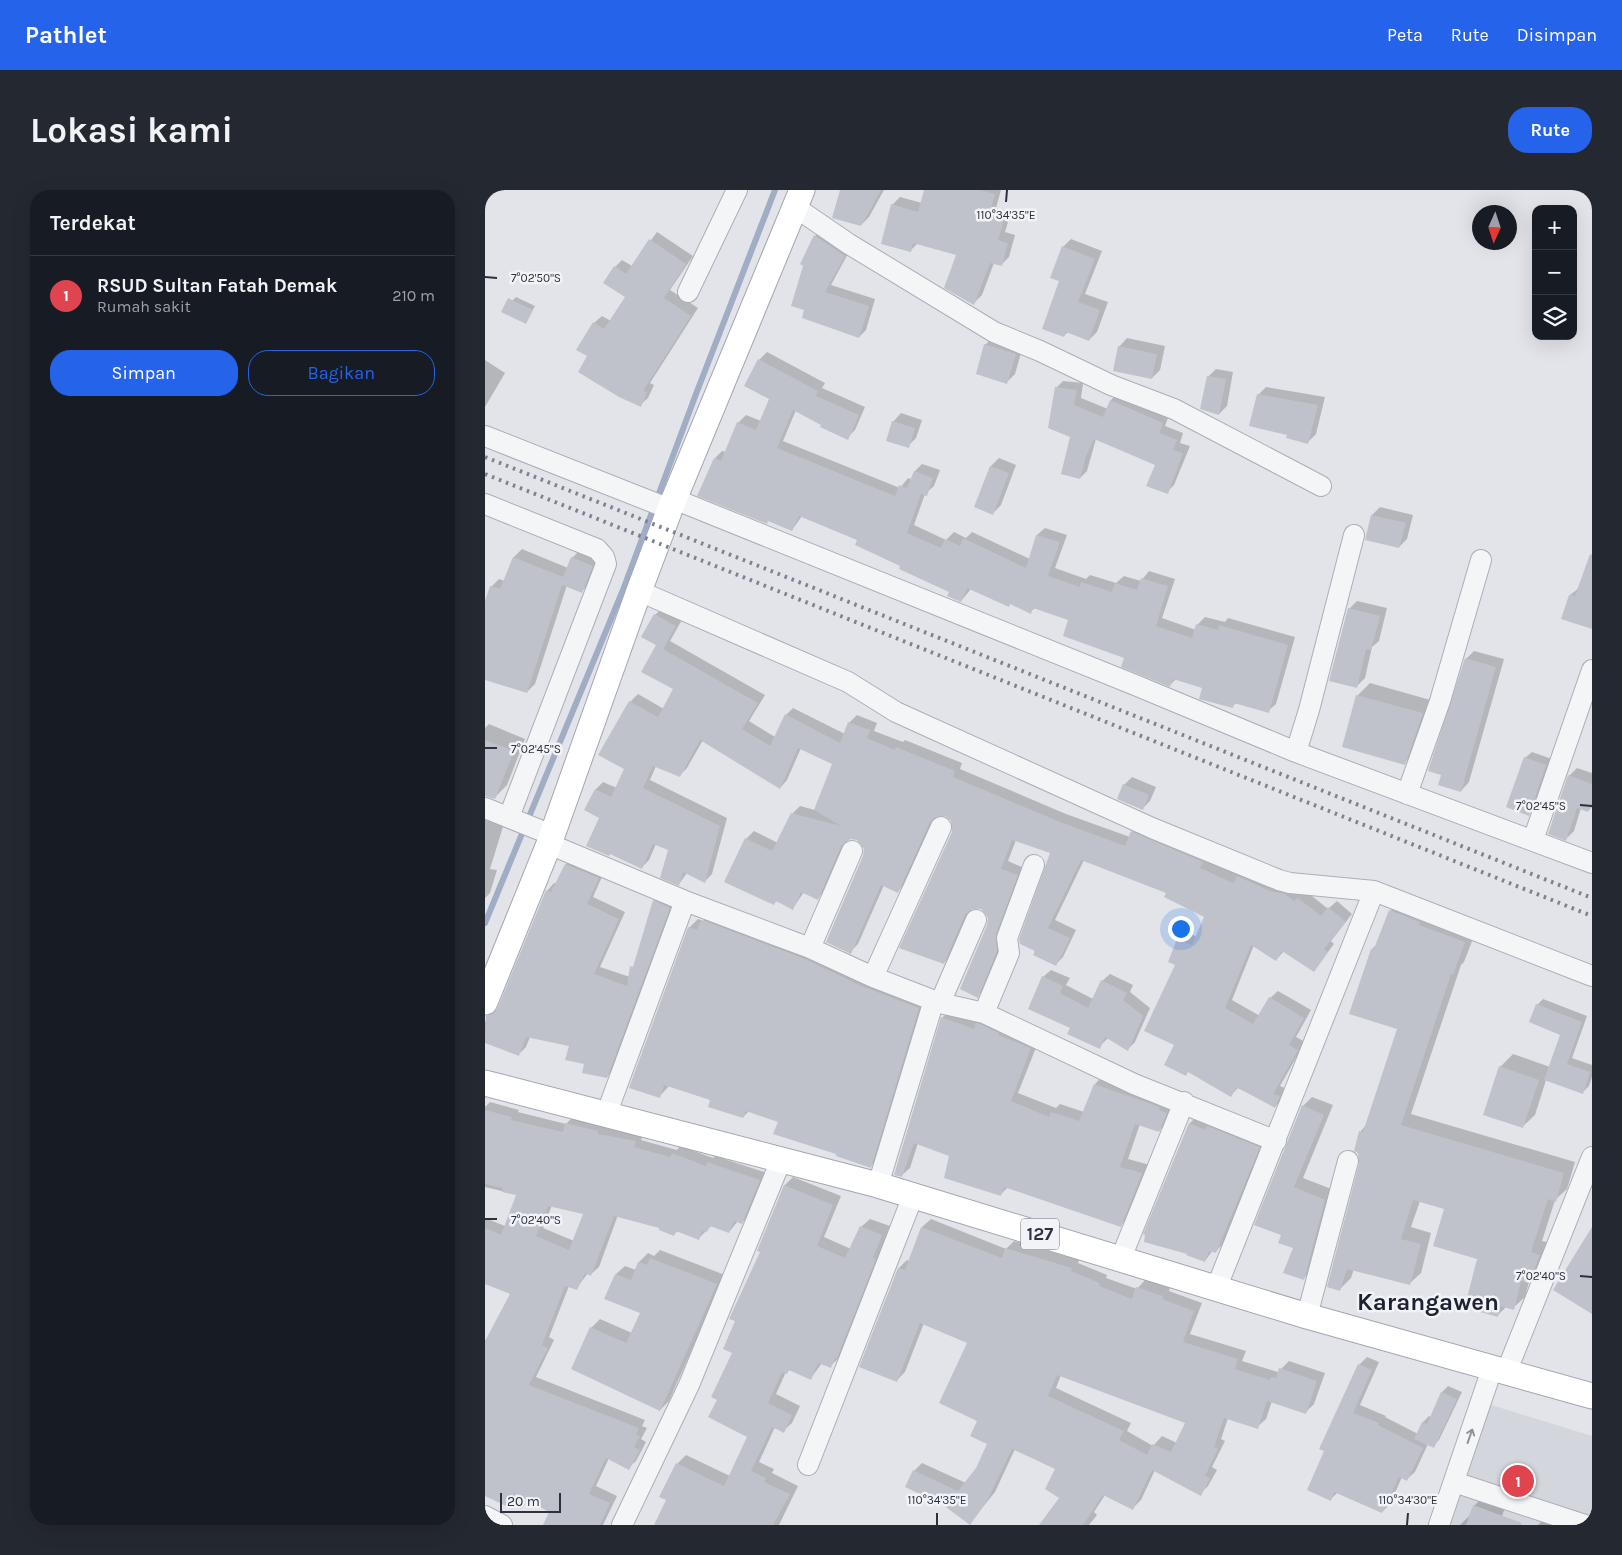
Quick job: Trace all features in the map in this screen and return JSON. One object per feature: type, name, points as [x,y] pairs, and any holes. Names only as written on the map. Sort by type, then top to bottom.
[{"type":"main road","points":[[485,1002],[533,829],[639,591],[667,504],[799,198]]},
{"type":"main road","name":"127","points":[[485,1083],[877,1185],[1307,1316],[1592,1396]]},
{"type":"street","points":[[688,292],[737,190]]},
{"type":"street","points":[[799,198],[849,244],[994,332],[1040,351],[1111,385],[1174,409],[1321,486]]},
{"type":"street","points":[[485,436],[638,496],[667,504],[1135,685],[1296,752],[1592,863]]},
{"type":"street","points":[[485,504],[597,549],[604,557],[606,564],[533,829]]},
{"type":"street","points":[[1296,752],[1309,710],[1354,535]]},
{"type":"street","points":[[1407,794],[1439,701],[1481,560]]},
{"type":"street","points":[[639,591],[840,678],[896,712],[1152,828],[1290,883],[1374,892],[1592,976]]},
{"type":"street","points":[[1533,840],[1592,670]]},
{"type":"street","points":[[485,808],[685,901],[810,948],[873,977],[937,1001],[984,1013],[1134,1084],[1184,1102],[1276,1141]]},
{"type":"street","points":[[873,977],[941,827]]},
{"type":"street","points":[[810,948],[852,850]]},
{"type":"street","points":[[984,1013],[1009,953],[1007,938],[1034,866]]},
{"type":"street","points":[[1216,1289],[1276,1141],[1332,993],[1374,892]]},
{"type":"street","points":[[606,1115],[685,901]]},
{"type":"street","points":[[877,1185],[937,1001],[976,920]]},
{"type":"street","points":[[1121,1258],[1184,1102]]},
{"type":"street","points":[[1439,1525],[1454,1482],[1499,1371],[1592,1157]]},
{"type":"street","points":[[622,1525],[689,1385],[781,1160]]},
{"type":"street","points":[[1307,1316],[1348,1161]]},
{"type":"street","points":[[808,1465],[913,1196]]},
{"type":"street","points":[[1454,1482],[1585,1525]]},
{"type":"street","points":[[485,1516],[502,1525]]},
{"type":"shaded area","points":[[1472,1399],[1592,1436],[1592,1525],[1428,1525]]},
{"type":"building","points":[[840,190],[881,190],[861,226],[832,218]]},
{"type":"building","points":[[924,190],[980,190],[995,194],[989,216],[1004,220],[998,240],[1008,243],[1002,266],[990,263],[974,305],[944,288],[956,255],[913,243],[911,252],[881,244],[891,204],[918,212]]},
{"type":"building","points":[[814,235],[845,256],[825,292],[869,306],[859,338],[802,318],[804,310],[791,306],[803,266],[800,264]]},
{"type":"building","points":[[649,239],[686,264],[664,298],[691,316],[643,391],[647,392],[641,407],[619,397],[578,372],[587,356],[576,350],[593,322],[604,329],[625,297],[603,283],[614,266],[626,274]]},
{"type":"building","points":[[1062,246],[1095,259],[1078,302],[1100,310],[1089,341],[1066,332],[1064,337],[1042,329],[1059,281],[1050,278]]},
{"type":"building","points":[[508,298],[533,310],[526,324],[501,312]]},
{"type":"building","points":[[984,344],[1016,354],[1007,384],[976,374]]},
{"type":"building","points":[[1118,346],[1157,354],[1152,379],[1113,371]]},
{"type":"building","points":[[758,359],[818,391],[816,396],[859,415],[848,440],[820,427],[821,425],[793,410],[777,448],[895,496],[899,485],[907,488],[914,471],[933,478],[927,496],[913,491],[921,494],[907,533],[941,548],[945,539],[960,546],[963,538],[1026,568],[1036,535],[1060,542],[1048,576],[1080,587],[1081,582],[1112,592],[1115,583],[1137,590],[1141,578],[1168,586],[1156,626],[1192,638],[1196,624],[1218,630],[1219,625],[1288,645],[1269,713],[1234,703],[1233,708],[1199,699],[1202,688],[1173,679],[1170,687],[1121,667],[1124,658],[1063,636],[1068,620],[1033,608],[1031,614],[1010,604],[1009,607],[967,588],[961,602],[947,596],[949,592],[899,569],[900,566],[855,545],[857,540],[799,516],[792,531],[768,521],[767,524],[697,496],[714,458],[721,461],[737,422],[756,430],[769,399],[744,386]]},
{"type":"building","points":[[1207,376],[1226,379],[1219,415],[1200,409]]},
{"type":"building","points":[[1055,387],[1077,390],[1074,405],[1103,417],[1110,400],[1163,423],[1159,433],[1177,440],[1173,450],[1183,453],[1168,494],[1146,486],[1155,465],[1094,439],[1086,456],[1080,479],[1061,474],[1070,437],[1048,428]]},
{"type":"building","points":[[1257,394],[1318,405],[1308,444],[1286,438],[1287,435],[1249,426]]},
{"type":"building","points":[[892,421],[915,428],[909,448],[886,441]]},
{"type":"building","points":[[990,466],[1009,473],[993,515],[974,507]]},
{"type":"building","points":[[1371,515],[1406,523],[1399,548],[1365,540]]},
{"type":"building","points":[[1590,554],[1592,555],[1592,629],[1561,619],[1569,595],[1575,596]]},
{"type":"building","points":[[513,557],[563,577],[571,557],[593,566],[582,593],[562,585],[527,693],[485,680],[485,601],[490,586],[500,589]]},
{"type":"building","points":[[1348,608],[1380,616],[1371,650],[1366,649],[1357,688],[1329,681]]},
{"type":"building","points":[[654,614],[676,626],[663,649],[641,637]]},
{"type":"building","points":[[656,645],[758,703],[742,729],[770,746],[785,714],[840,743],[848,722],[870,730],[867,738],[895,750],[896,747],[955,771],[953,777],[1058,821],[1125,846],[1131,831],[1203,862],[1200,868],[1233,883],[1237,876],[1270,891],[1285,894],[1294,901],[1298,898],[1321,916],[1328,907],[1346,922],[1324,949],[1328,952],[1314,972],[1282,951],[1276,961],[1251,945],[1225,1008],[1253,1024],[1269,997],[1304,1018],[1289,1045],[1298,1050],[1273,1094],[1280,1096],[1275,1108],[1237,1087],[1231,1097],[1188,1072],[1186,1076],[1164,1065],[1174,1045],[1144,1031],[1175,965],[1168,962],[1177,939],[1192,945],[1204,917],[1164,897],[1166,893],[1081,860],[1048,928],[1070,938],[1056,966],[1033,955],[1035,951],[1020,944],[1019,939],[1050,853],[1012,840],[1001,869],[1018,875],[996,934],[997,951],[978,998],[960,989],[987,925],[988,918],[981,909],[974,908],[965,915],[944,964],[899,948],[952,832],[951,821],[945,816],[935,817],[930,822],[898,893],[881,885],[851,954],[826,942],[863,856],[864,849],[857,840],[850,839],[841,846],[818,900],[801,892],[793,910],[776,901],[774,905],[724,882],[745,838],[772,851],[791,813],[841,826],[814,810],[832,764],[798,748],[780,789],[700,740],[680,777],[653,766],[643,788],[720,826],[705,883],[683,872],[679,886],[660,878],[668,850],[653,844],[642,869],[610,854],[609,856],[586,846],[599,818],[584,810],[595,789],[611,797],[624,769],[598,755],[629,701],[658,717],[673,689],[641,672]]},
{"type":"building","points":[[1465,658],[1496,667],[1461,792],[1438,785],[1441,775],[1428,771]]},
{"type":"building","points":[[1356,695],[1423,713],[1405,765],[1342,747]]},
{"type":"building","points":[[485,740],[514,751],[495,799],[485,796]]},
{"type":"building","points":[[1524,757],[1546,765],[1529,816],[1506,807]]},
{"type":"building","points":[[1568,775],[1592,784],[1592,802],[1588,812],[1577,808],[1566,841],[1548,834]]},
{"type":"building","points":[[1123,784],[1149,795],[1143,810],[1117,799]]},
{"type":"building","points":[[565,864],[599,878],[587,904],[619,919],[594,974],[627,986],[630,966],[633,967],[653,900],[670,908],[607,1078],[582,1073],[584,1064],[565,1060],[569,1046],[526,1037],[519,1056],[485,1043],[486,1016],[493,1014],[498,1007],[546,890],[551,892]]},
{"type":"building","points":[[1389,910],[1420,922],[1419,925],[1465,942],[1453,975],[1451,974],[1401,1125],[1564,1173],[1556,1202],[1548,1199],[1531,1252],[1540,1255],[1529,1283],[1521,1281],[1514,1310],[1500,1306],[1498,1317],[1480,1312],[1483,1302],[1467,1298],[1477,1259],[1433,1246],[1444,1209],[1413,1200],[1401,1239],[1421,1244],[1410,1285],[1347,1269],[1340,1291],[1327,1287],[1359,1164],[1358,1153],[1354,1151],[1359,1131],[1363,1132],[1397,1029],[1349,1014],[1371,949],[1374,949]]},
{"type":"building","points":[[705,921],[805,959],[859,985],[919,1008],[871,1168],[836,1156],[836,1154],[773,1134],[778,1122],[746,1111],[743,1118],[708,1107],[710,1100],[664,1085],[660,1098],[629,1088],[688,927],[697,930],[700,922]]},
{"type":"building","points":[[1042,976],[1063,986],[1060,993],[1088,1008],[1101,980],[1127,993],[1123,1000],[1143,1016],[1128,1051],[1105,1037],[1100,1049],[1067,1034],[1070,1028],[1028,1009]]},
{"type":"building","points":[[1536,1004],[1582,1022],[1567,1064],[1590,1072],[1583,1094],[1544,1080],[1560,1035],[1529,1022]]},
{"type":"building","points":[[941,1017],[974,1029],[976,1023],[980,1024],[999,1033],[998,1035],[1031,1048],[1011,1101],[1049,1117],[1051,1112],[1079,1121],[1094,1084],[1160,1107],[1159,1110],[1167,1113],[1159,1132],[1135,1124],[1120,1167],[1142,1173],[1121,1227],[1004,1187],[1001,1196],[944,1178],[949,1156],[914,1143],[902,1177],[894,1175]]},
{"type":"building","points":[[1499,1066],[1539,1080],[1523,1128],[1483,1115]]},
{"type":"building","points":[[1302,1105],[1324,1115],[1294,1187],[1325,1200],[1304,1280],[1283,1273],[1293,1248],[1278,1243],[1281,1235],[1254,1225]]},
{"type":"building","points":[[485,1110],[512,1117],[511,1120],[563,1132],[565,1123],[598,1131],[598,1134],[636,1141],[634,1147],[670,1157],[672,1153],[706,1166],[707,1162],[760,1180],[742,1224],[734,1221],[729,1233],[710,1226],[707,1232],[702,1231],[699,1240],[676,1231],[674,1236],[659,1230],[659,1228],[614,1216],[591,1276],[585,1273],[577,1290],[565,1286],[542,1345],[548,1348],[529,1385],[639,1428],[636,1434],[640,1436],[634,1447],[640,1450],[629,1470],[606,1458],[589,1494],[610,1503],[600,1525],[543,1525],[549,1512],[515,1493],[508,1507],[485,1496],[485,1341],[510,1294],[485,1284],[485,1228],[501,1235],[516,1195],[502,1192],[503,1188],[485,1184]],"holes":[[[548,1206],[583,1214],[569,1250],[536,1236]]]},
{"type":"building","points":[[1189,1123],[1205,1130],[1207,1126],[1260,1147],[1216,1253],[1209,1251],[1205,1262],[1187,1254],[1144,1242],[1145,1235],[1143,1234]]},
{"type":"building","points":[[784,1185],[833,1205],[817,1246],[845,1258],[860,1226],[882,1235],[873,1258],[876,1259],[837,1358],[835,1358],[831,1368],[818,1363],[811,1380],[789,1370],[787,1374],[782,1372],[768,1403],[792,1415],[784,1433],[772,1427],[751,1471],[766,1478],[764,1482],[790,1494],[773,1525],[654,1525],[666,1500],[659,1497],[676,1463],[724,1486],[747,1437],[708,1417],[717,1400],[711,1397],[732,1353],[723,1349],[735,1321],[729,1319],[760,1252],[757,1251]]},
{"type":"building","points":[[921,1227],[1002,1258],[1005,1248],[1072,1268],[1071,1271],[1100,1283],[1099,1286],[1132,1299],[1136,1287],[1163,1296],[1162,1299],[1194,1311],[1183,1342],[1238,1359],[1235,1369],[1270,1380],[1271,1377],[1276,1378],[1279,1368],[1317,1381],[1306,1414],[1267,1401],[1258,1429],[1224,1418],[1214,1447],[1218,1449],[1205,1476],[1210,1478],[1201,1496],[1152,1470],[1133,1510],[1103,1495],[1083,1525],[1039,1525],[1059,1498],[1045,1489],[1055,1469],[1012,1449],[987,1501],[970,1525],[943,1505],[905,1487],[913,1470],[958,1491],[976,1468],[987,1444],[970,1436],[977,1421],[939,1403],[967,1343],[920,1323],[897,1382],[859,1367],[898,1268],[905,1270]],"holes":[[[1057,1375],[1185,1423],[1171,1452],[1152,1444],[1147,1455],[1119,1440],[1124,1431],[1048,1396]]]},
{"type":"building","points":[[1592,1227],[1592,1314],[1553,1290]]},
{"type":"building","points":[[650,1258],[717,1284],[660,1411],[571,1369],[590,1327],[626,1343],[640,1313],[604,1299],[615,1274],[631,1280],[638,1262],[647,1265]]},
{"type":"building","points":[[1358,1364],[1372,1370],[1353,1413],[1379,1423],[1378,1425],[1423,1448],[1407,1481],[1399,1477],[1382,1513],[1334,1492],[1331,1501],[1307,1490],[1324,1451],[1319,1449]]},
{"type":"building","points":[[1441,1392],[1457,1399],[1434,1448],[1414,1439],[1422,1422],[1427,1424]]},
{"type":"building","points":[[1473,1505],[1522,1523],[1521,1525],[1466,1525]]},
{"type":"waterway","points":[[485,923],[623,590],[775,190]]},
{"type":"railway","points":[[485,457],[1592,898]]},
{"type":"railway","points":[[485,474],[1592,916]]},
{"type":"place","name":"RSUD Sultan Fatah Demak","points":[[1518,1481]]},
{"type":"district","name":"Karangawen","points":[[1428,1302]]}]
